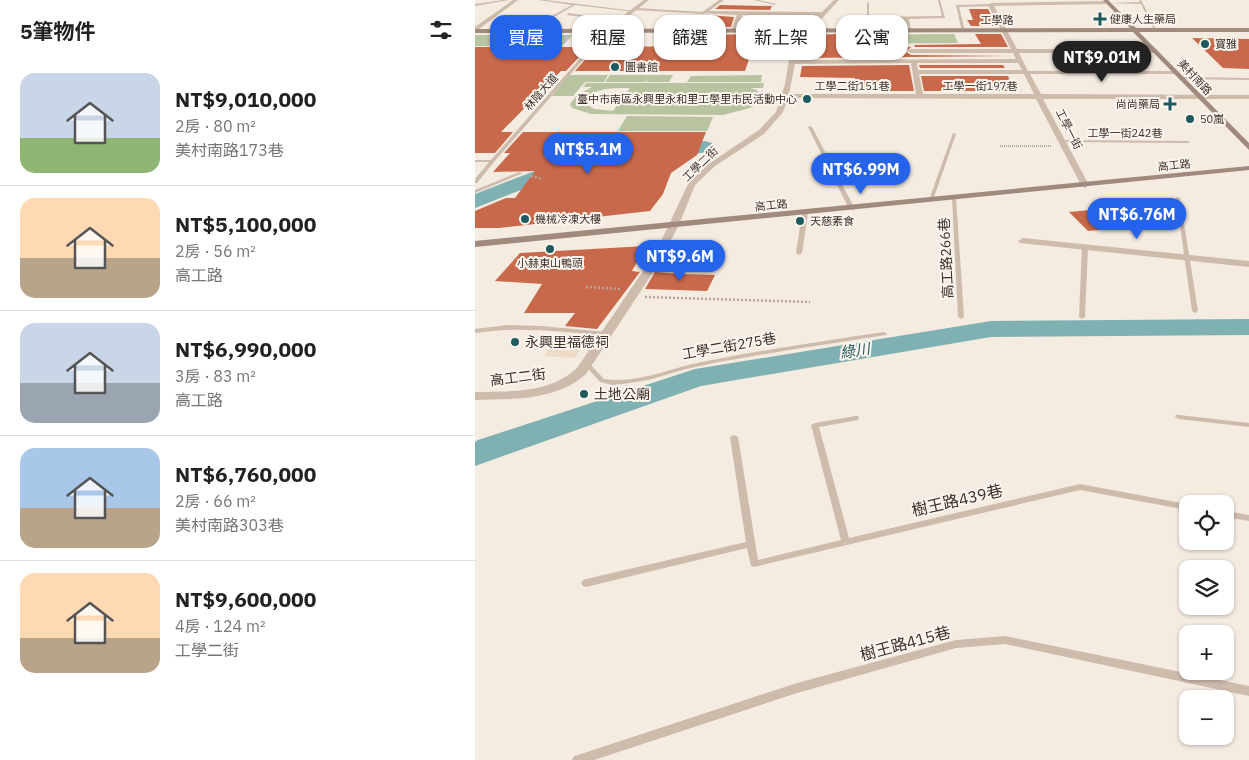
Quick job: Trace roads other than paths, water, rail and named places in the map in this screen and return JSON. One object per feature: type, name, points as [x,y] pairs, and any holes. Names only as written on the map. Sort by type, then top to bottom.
[{"type":"street","points":[[475,31],[516,0]]},
{"type":"street","points":[[628,15],[647,0]]},
{"type":"street","points":[[705,13],[722,0]]},
{"type":"street","points":[[705,13],[825,14],[837,0]]},
{"type":"street","points":[[991,4],[1107,2]]},
{"type":"street","name":"美村南路","points":[[1107,2],[1249,148]]},
{"type":"street","name":"工學一街","points":[[991,4],[1085,185]]},
{"type":"street","points":[[734,31],[740,13]]},
{"type":"street","name":"工學路","points":[[908,31],[1249,30]]},
{"type":"street","name":"工學路","points":[[475,31],[490,31]]},
{"type":"street","name":"工學路","points":[[644,32],[734,31]]},
{"type":"street","points":[[909,42],[920,96]]},
{"type":"street","points":[[911,51],[1155,51]]},
{"type":"street","points":[[791,62],[1021,61]]},
{"type":"street","name":"工學二街","points":[[587,364],[634,293],[673,226],[682,200],[693,182],[728,153],[761,132],[781,111],[791,62]]},
{"type":"street","points":[[915,72],[1180,75]]},
{"type":"street","name":"工學二街151巷","points":[[785,96],[920,96]]},
{"type":"street","name":"工學一街197巷","points":[[920,96],[1249,97]]},
{"type":"street","name":"高工路","points":[[475,244],[1249,168]]},
{"type":"street","points":[[1023,240],[1249,264]]},
{"type":"street","name":"高工二街","points":[[475,396],[544,391],[560,386],[577,376],[587,364]]},
{"type":"lane","points":[[475,5],[508,0]]},
{"type":"lane","points":[[539,0],[635,10],[705,13]]},
{"type":"lane","points":[[755,0],[775,4]]},
{"type":"lane","points":[[908,19],[944,17],[939,0]]},
{"type":"lane","points":[[1107,2],[1140,2],[1156,30]]},
{"type":"lane","points":[[868,3],[868,15]]},
{"type":"lane","points":[[963,31],[957,6],[991,4]]},
{"type":"lane","points":[[556,15],[574,5]]},
{"type":"lane","points":[[568,14],[575,15]]},
{"type":"lane","name":"林陰大道","points":[[475,182],[581,60]]},
{"type":"lane","points":[[1180,75],[1249,79]]},
{"type":"lane","points":[[810,127],[852,208]]},
{"type":"lane","points":[[931,200],[954,134]]},
{"type":"lane","name":"工學一街242巷","points":[[1064,143],[1188,142]]},
{"type":"lane","points":[[475,161],[492,162]]},
{"type":"lane","points":[[475,192],[521,173]]},
{"type":"lane","name":"高工路266巷","points":[[954,198],[961,317]]},
{"type":"lane","points":[[1178,198],[1195,311]]},
{"type":"lane","points":[[799,253],[805,213]]},
{"type":"lane","points":[[1082,317],[1085,247]]},
{"type":"lane","points":[[475,331],[505,326],[521,326],[607,334]]},
{"type":"lane","name":"工學二街275巷","points":[[587,364],[602,381],[621,382],[731,358],[884,334]]},
{"type":"lane","points":[[1179,417],[1249,425]]},
{"type":"lane","points":[[846,542],[815,425],[855,418]]},
{"type":"lane","name":"樹王路439巷","points":[[734,437],[754,564],[1080,487],[1179,506]]},
{"type":"lane","points":[[1234,516],[1249,518]]},
{"type":"lane","points":[[586,584],[751,544]]},
{"type":"lane","name":"樹王路415巷","points":[[578,760],[797,688],[957,644],[1005,640],[1249,691]]},
{"type":"waterway","points":[[661,154],[705,147]]},
{"type":"waterway","points":[[475,202],[547,173],[566,168]]},
{"type":"waterway","name":"綠川","points":[[475,455],[490,448],[695,378],[991,329],[1249,327]]},
{"type":"place","name":"健康人生藥局","points":[[1100,19]]},
{"type":"place","name":"寶雅","points":[[1205,44]]},
{"type":"place","name":"圖書館","points":[[615,67]]},
{"type":"place","name":"臺中市南區永興里永和里工學里市民活動中心","points":[[807,99]]},
{"type":"place","name":"尚尚藥局","points":[[1170,104]]},
{"type":"place","name":"50嵐","points":[[1190,119]]},
{"type":"place","name":"機械冷凍大樓","points":[[525,219]]},
{"type":"place","name":"天慈素食","points":[[800,221]]},
{"type":"place","name":"小赫東山鴨頭","points":[[550,249]]},
{"type":"place","name":"永興里福德祠","points":[[515,342]]},
{"type":"place","name":"土地公廟","points":[[584,394]]}]
